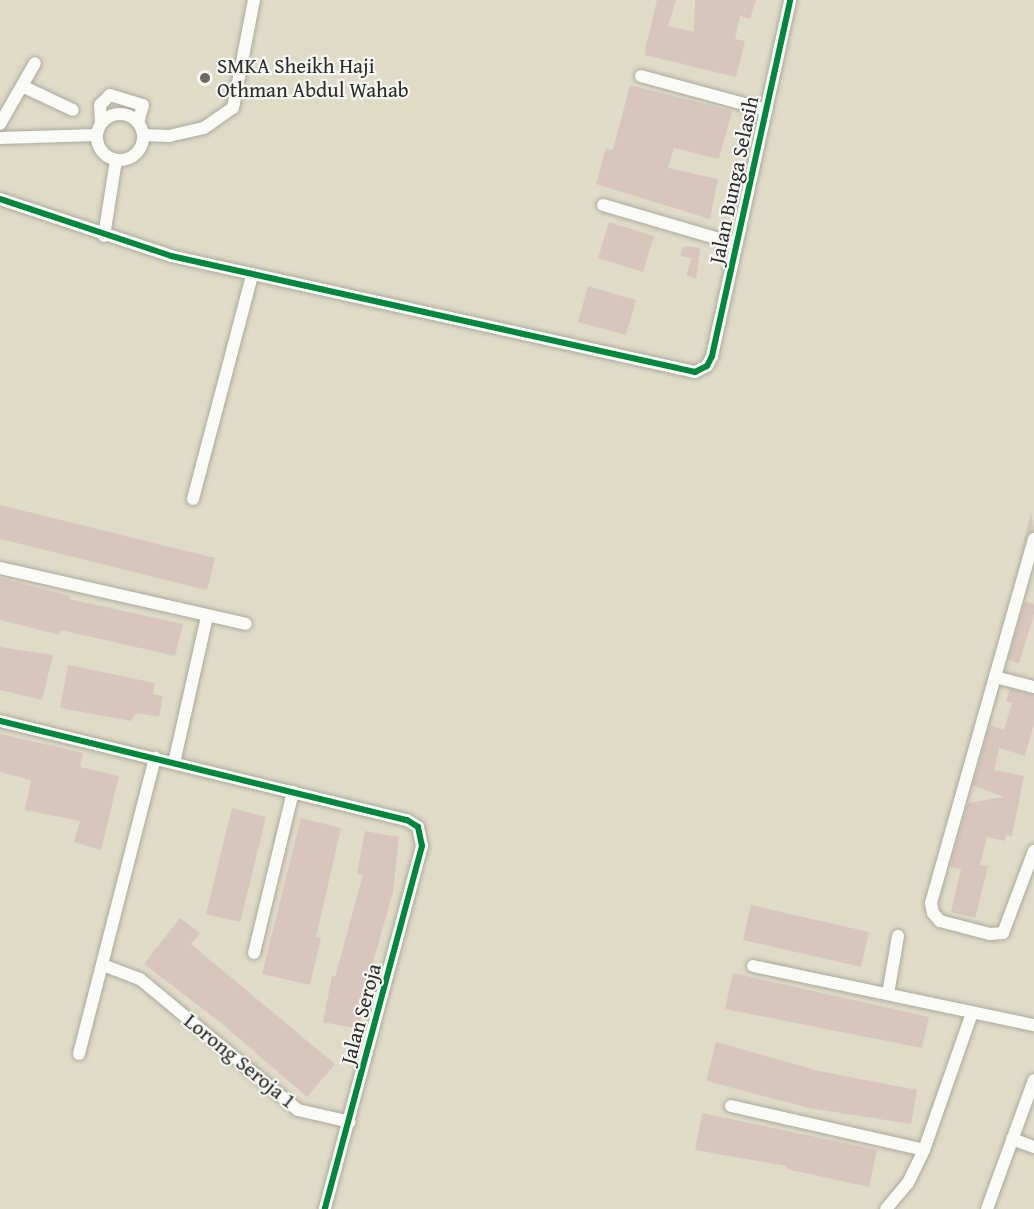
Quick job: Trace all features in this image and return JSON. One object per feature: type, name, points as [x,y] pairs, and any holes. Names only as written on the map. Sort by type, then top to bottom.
[{"type":"street","points":[[143,135],[170,136],[204,128],[233,108],[254,0]]},
{"type":"street","name":"Jalan Bunga Selasih","points":[[252,276],[695,372],[707,366],[712,356],[790,0]]},
{"type":"street","points":[[0,124],[35,63]]},
{"type":"street","points":[[641,76],[766,110]]},
{"type":"street","points":[[22,86],[73,110]]},
{"type":"street","points":[[110,95],[143,105],[138,122],[143,135],[136,154],[116,160],[106,155],[99,129],[100,105],[110,95]]},
{"type":"street","points":[[0,138],[99,129],[112,115],[126,115],[138,122]]},
{"type":"street","points":[[104,236],[116,160]]},
{"type":"street","points":[[0,199],[104,236],[252,276],[193,499]]},
{"type":"street","points":[[603,205],[736,244]]},
{"type":"street","points":[[1034,539],[931,903],[933,913],[940,921],[990,934],[1003,933],[1034,851]]},
{"type":"street","points":[[0,568],[246,624]]},
{"type":"street","points":[[174,763],[207,616]]},
{"type":"street","points":[[995,677],[1034,687]]},
{"type":"street","points":[[0,721],[293,792],[254,953]]},
{"type":"street","points":[[79,1054],[155,759]]},
{"type":"street","name":"Jalan Seroja","points":[[293,792],[407,820],[418,827],[422,846],[325,1209]]},
{"type":"street","points":[[888,994],[898,936]]},
{"type":"street","name":"Lorong Seroja 1","points":[[103,965],[140,979],[298,1110],[350,1122]]},
{"type":"street","points":[[753,966],[1034,1025]]},
{"type":"street","points":[[886,1209],[908,1183],[924,1150],[972,1012]]},
{"type":"street","points":[[987,1209],[1034,1080]]},
{"type":"street","points":[[731,1106],[924,1150]]},
{"type":"street","points":[[1012,1139],[1034,1147]]},
{"type":"building","points":[[657,0],[676,0],[668,26],[694,32],[695,0],[756,0],[750,19],[740,16],[735,39],[745,41],[736,77],[644,55]]},
{"type":"building","points":[[630,85],[732,111],[719,159],[674,148],[668,168],[718,179],[710,219],[596,184],[606,148],[613,150]]},
{"type":"building","points":[[609,222],[654,236],[643,272],[598,258]]},
{"type":"building","points":[[684,246],[700,248],[696,279],[686,275],[692,258],[680,256]]},
{"type":"building","points":[[588,286],[636,300],[626,335],[578,322]]},
{"type":"building","points":[[0,505],[215,558],[207,590],[0,539]]},
{"type":"building","points":[[1031,512],[1034,531],[1026,537],[1017,570]]},
{"type":"building","points":[[0,578],[70,596],[69,599],[183,624],[175,656],[61,630],[60,635],[0,620]]},
{"type":"building","points":[[1025,601],[1034,604],[1034,614],[1019,663],[1008,660]]},
{"type":"building","points":[[0,647],[53,655],[42,700],[0,690]]},
{"type":"building","points":[[68,665],[155,683],[153,694],[163,696],[159,717],[137,713],[131,721],[60,708]]},
{"type":"building","points":[[1010,689],[1034,695],[1034,724],[1025,756],[999,748],[994,770],[1024,776],[1012,836],[1006,835],[1005,841],[987,837],[980,865],[988,866],[975,918],[951,912],[961,869],[950,867],[968,803],[1004,797],[973,785],[990,725],[1004,730],[1012,703],[1006,701]]},
{"type":"building","points":[[0,734],[83,753],[80,767],[119,776],[101,850],[74,842],[80,821],[25,810],[31,780],[0,772]]},
{"type":"building","points":[[232,808],[266,817],[240,922],[206,914]]},
{"type":"building","points":[[301,818],[341,828],[316,937],[321,938],[310,985],[262,974]]},
{"type":"building","points":[[365,831],[399,837],[393,892],[367,983],[359,1029],[323,1022],[332,976],[335,977],[363,875],[357,874]]},
{"type":"building","points":[[751,905],[869,932],[861,967],[743,940]]},
{"type":"building","points":[[180,918],[200,933],[191,944],[335,1064],[307,1097],[220,1022],[144,964]]},
{"type":"building","points":[[733,973],[929,1017],[922,1048],[725,1009]]},
{"type":"building","points":[[716,1042],[819,1071],[917,1090],[911,1124],[809,1108],[706,1081]]},
{"type":"building","points":[[702,1113],[877,1150],[869,1187],[786,1169],[787,1166],[695,1150]]},
{"type":"cycle path","points":[[0,199],[171,256],[695,372],[707,366],[712,356],[790,0]]},
{"type":"cycle path","points":[[0,721],[407,820],[418,827],[422,846],[325,1209]]},
{"type":"place","name":"SMKA Sheikh Haji Othman Abdul Wahab","points":[[205,78]]}]
